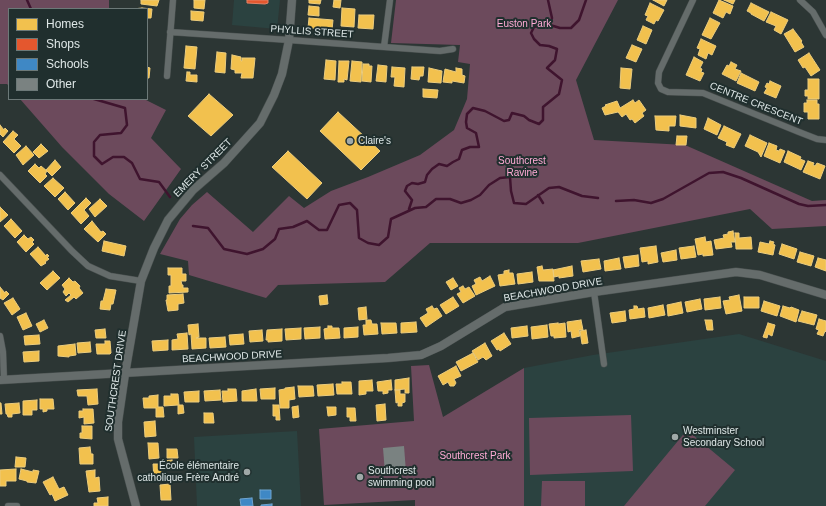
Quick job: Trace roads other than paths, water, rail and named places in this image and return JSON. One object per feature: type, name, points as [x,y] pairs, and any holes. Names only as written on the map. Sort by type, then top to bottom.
[{"type":"street","points":[[167,76],[173,0]]},
{"type":"street","name":"EMERY STREET","points":[[141,281],[154,248],[168,220],[193,190],[224,163],[260,122],[280,80],[289,40],[292,0]]},
{"type":"street","points":[[384,47],[390,0]]},
{"type":"street","name":"CENTRE CRESCENT","points":[[693,0],[659,72],[658,83],[661,89],[668,92],[703,93],[817,139],[826,140]]},
{"type":"street","points":[[800,0],[813,12],[826,35]]},
{"type":"street","name":"PHYLLIS STREET","points":[[170,32],[440,51],[453,49]]},
{"type":"street","points":[[0,175],[88,266],[110,276],[141,281]]},
{"type":"street","name":"BEACHWOOD DRIVE","points":[[2,380],[125,374],[421,355],[441,346],[505,307],[594,292],[736,272],[760,274],[826,295]]},
{"type":"street","name":"SOUTHCREST DRIVE","points":[[136,506],[118,439],[118,422],[141,281]]},
{"type":"street","points":[[594,292],[604,364]]},
{"type":"street","points":[[0,336],[3,352],[2,380]]},
{"type":"street","points":[[8,506],[16,506]]},
{"type":"waterway","points":[[27,0],[31,8]]},
{"type":"waterway","points":[[548,0],[552,18],[550,25]]},
{"type":"waterway","points":[[409,209],[412,200],[405,191],[407,186],[412,183],[418,184],[425,182],[427,175],[432,169],[439,164],[447,166],[459,159],[462,150],[470,147],[479,147],[476,133],[467,128],[466,122],[467,114],[473,108],[485,111],[504,121],[509,120],[512,113],[524,116],[539,124],[543,120],[543,107],[559,94],[562,80],[547,68],[555,60],[557,49],[540,45],[531,33],[534,27],[541,25],[571,28],[579,20],[586,0]]},
{"type":"waterway","points":[[97,100],[125,108],[127,125],[121,133],[100,135],[94,142],[94,156],[102,164],[113,157],[124,157],[132,163],[140,179],[159,182],[170,197]]},
{"type":"waterway","points":[[616,201],[634,200],[651,203],[663,199],[709,173],[723,172],[741,178],[799,204],[808,206],[826,205]]},
{"type":"waterway","points":[[193,226],[208,228],[224,249],[247,254],[263,249],[275,239],[279,229],[293,227],[307,221],[319,230],[327,230],[339,205],[350,203],[357,210],[359,238],[368,243],[379,245],[388,237],[391,219],[415,208],[426,207],[436,199],[450,199],[461,203],[471,200],[480,195],[489,185],[500,178],[510,177],[514,203],[526,204],[549,188],[559,187],[582,196],[598,198]]},
{"type":"waterway","points":[[538,195],[543,203]]},
{"type":"place","name":"Claire's","points":[[350,141]]},
{"type":"place","name":"Westminster Secondary School","points":[[675,437]]},
{"type":"place","name":"École élémentaire catholique Frère André","points":[[247,472]]},
{"type":"place","name":"Southcrest swimming pool","points":[[360,477]]},
{"type":"park label","name":"Euston Park","points":[[524,24]]},
{"type":"park label","name":"Southcrest Ravine","points":[[522,166]]},
{"type":"park label","name":"Southcrest Park","points":[[475,456]]}]
